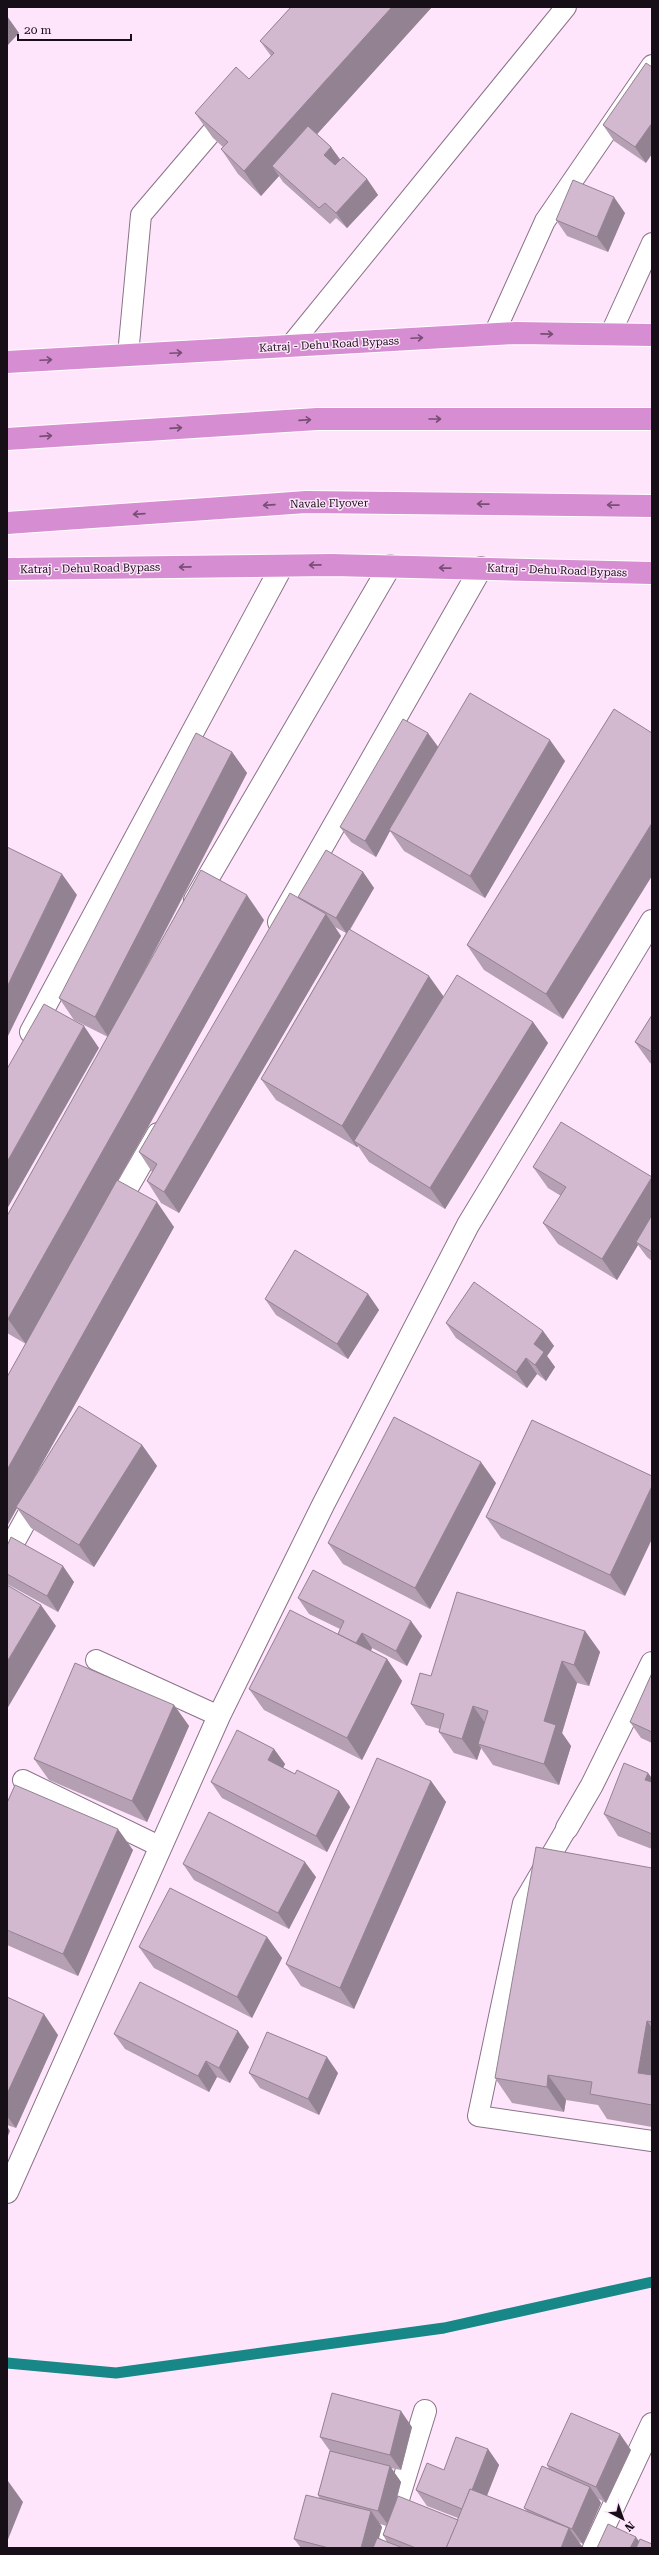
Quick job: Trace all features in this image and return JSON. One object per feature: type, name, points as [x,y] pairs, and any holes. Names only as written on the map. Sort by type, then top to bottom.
[{"type":"highway","name":"Katraj - Dehu Road Bypass","points":[[7,362],[494,334],[652,335]]},
{"type":"highway","points":[[7,439],[317,419],[652,419]]},
{"type":"highway","name":"Navale Flyover","points":[[7,523],[306,502],[652,506]]},
{"type":"highway","name":"Katraj - Dehu Road Bypass","points":[[7,569],[390,566],[652,573]]},
{"type":"street","points":[[21,1051],[282,566]]},
{"type":"street","points":[[184,918],[390,566]]},
{"type":"street","points":[[268,942],[481,568]]},
{"type":"street","points":[[7,2192],[219,1716],[323,1505],[468,1225],[652,921]]},
{"type":"street","points":[[102,1232],[169,1114]]},
{"type":"street","points":[[7,1554],[48,1479]]},
{"type":"street","points":[[567,1828],[592,1785],[652,1663]]},
{"type":"street","points":[[382,2548],[392,2524],[425,2411]]},
{"type":"street","points":[[594,2548],[652,2424]]},
{"type":"lane","points":[[290,346],[566,7]]},
{"type":"lane","points":[[494,334],[545,221],[652,66]]},
{"type":"lane","points":[[128,355],[141,215],[237,102]]},
{"type":"lane","points":[[610,334],[652,243]]},
{"type":"lane","points":[[96,1660],[219,1716]]},
{"type":"lane","points":[[23,1780],[161,1847]]},
{"type":"lane","points":[[567,1828],[523,1903],[478,2116],[652,2141]]},
{"type":"building","points":[[291,7],[392,7],[244,171],[221,149],[228,142],[195,113],[236,67],[249,79],[274,53],[260,41]]},
{"type":"building","points":[[646,63],[652,67],[652,123],[635,147],[603,125]]},
{"type":"building","points":[[308,126],[331,147],[324,155],[335,165],[343,157],[367,179],[336,213],[325,203],[319,208],[272,166]]},
{"type":"building","points":[[573,180],[614,197],[597,237],[556,220]]},
{"type":"building","points":[[470,693],[550,740],[470,876],[389,830]]},
{"type":"building","points":[[614,709],[652,733],[652,823],[546,994],[467,945]]},
{"type":"building","points":[[403,719],[428,733],[365,841],[340,827]]},
{"type":"building","points":[[196,733],[232,752],[95,1017],[59,998]]},
{"type":"building","points":[[7,847],[62,874],[7,987]]},
{"type":"building","points":[[326,850],[363,872],[336,918],[298,897]]},
{"type":"building","points":[[201,870],[247,895],[8,1319],[7,1216]]},
{"type":"building","points":[[290,893],[326,914],[164,1192],[147,1181],[157,1164],[139,1152]]},
{"type":"building","points":[[349,929],[429,976],[342,1126],[261,1079]]},
{"type":"building","points":[[457,975],[533,1022],[430,1188],[354,1141]]},
{"type":"building","points":[[44,1004],[84,1026],[7,1162],[7,1069]]},
{"type":"building","points":[[652,1015],[652,1052],[635,1042]]},
{"type":"building","points":[[561,1122],[652,1177],[602,1259],[543,1223],[566,1187],[533,1167]]},
{"type":"building","points":[[117,1180],[157,1202],[7,1470],[7,1377]]},
{"type":"building","points":[[652,1215],[652,1252],[636,1242]]},
{"type":"building","points":[[295,1250],[368,1294],[337,1344],[265,1299]]},
{"type":"building","points":[[474,1282],[543,1331],[534,1344],[544,1352],[535,1365],[526,1358],[516,1372],[446,1323]]},
{"type":"building","points":[[79,1406],[142,1445],[79,1545],[16,1507]]},
{"type":"building","points":[[394,1417],[481,1462],[415,1588],[328,1543]]},
{"type":"building","points":[[532,1420],[652,1476],[652,1486],[610,1575],[486,1517]]},
{"type":"building","points":[[11,1537],[63,1566],[47,1596],[7,1574],[7,1546]]},
{"type":"building","points":[[313,1570],[411,1621],[396,1651],[362,1633],[356,1643],[338,1634],[344,1621],[298,1598]]},
{"type":"building","points":[[7,1585],[41,1605],[7,1662]]},
{"type":"building","points":[[457,1592],[585,1631],[574,1665],[562,1661],[544,1721],[556,1725],[544,1764],[478,1744],[488,1711],[473,1706],[462,1739],[439,1732],[444,1714],[411,1704],[420,1673],[431,1676]]},
{"type":"building","points":[[290,1610],[387,1659],[347,1738],[249,1689]]},
{"type":"building","points":[[75,1663],[174,1705],[132,1801],[34,1759]]},
{"type":"building","points":[[652,1673],[652,1732],[630,1722]]},
{"type":"building","points":[[237,1730],[274,1749],[268,1760],[295,1774],[297,1770],[339,1791],[316,1836],[211,1782]]},
{"type":"building","points":[[377,1758],[431,1781],[340,1988],[286,1964]]},
{"type":"building","points":[[624,1763],[648,1773],[645,1780],[652,1782],[652,1834],[604,1814]]},
{"type":"building","points":[[15,1785],[118,1829],[63,1954],[7,1930],[7,1803]]},
{"type":"building","points":[[209,1812],[305,1862],[278,1913],[183,1864]]},
{"type":"building","points":[[536,1847],[652,1868],[652,2022],[647,2021],[638,2073],[652,2075],[652,2105],[590,2094],[592,2082],[548,2075],[547,2087],[495,2078]]},
{"type":"building","points":[[170,1888],[267,1937],[237,1997],[139,1947]]},
{"type":"building","points":[[140,1982],[238,2031],[219,2068],[206,2061],[198,2076],[114,2034]]},
{"type":"building","points":[[7,1997],[44,2014],[7,2094]]},
{"type":"building","points":[[267,2032],[327,2057],[308,2099],[249,2073]]},
{"type":"building","points":[[332,2393],[401,2411],[390,2455],[320,2437]]},
{"type":"building","points":[[571,2413],[620,2434],[596,2487],[547,2465]]},
{"type":"building","points":[[456,2437],[488,2449],[472,2490],[470,2489],[462,2509],[416,2490],[427,2463],[444,2470]]},
{"type":"building","points":[[330,2451],[390,2466],[378,2511],[318,2495]]},
{"type":"building","points":[[542,2466],[590,2487],[572,2529],[524,2508]]},
{"type":"building","points":[[470,2489],[569,2528],[561,2548],[446,2548]]},
{"type":"building","points":[[306,2495],[371,2511],[361,2548],[329,2548],[294,2539]]},
{"type":"building","points":[[398,2496],[458,2520],[446,2548],[416,2548],[383,2535]]},
{"type":"building","points":[[608,2524],[636,2537],[630,2548],[597,2548]]},
{"type":"building","points":[[377,2538],[403,2548],[373,2548]]},
{"type":"building","points":[[640,2539],[652,2544],[652,2548],[636,2548]]},
{"type":"waterway","points":[[7,2363],[116,2373],[444,2328],[652,2282]]}]
